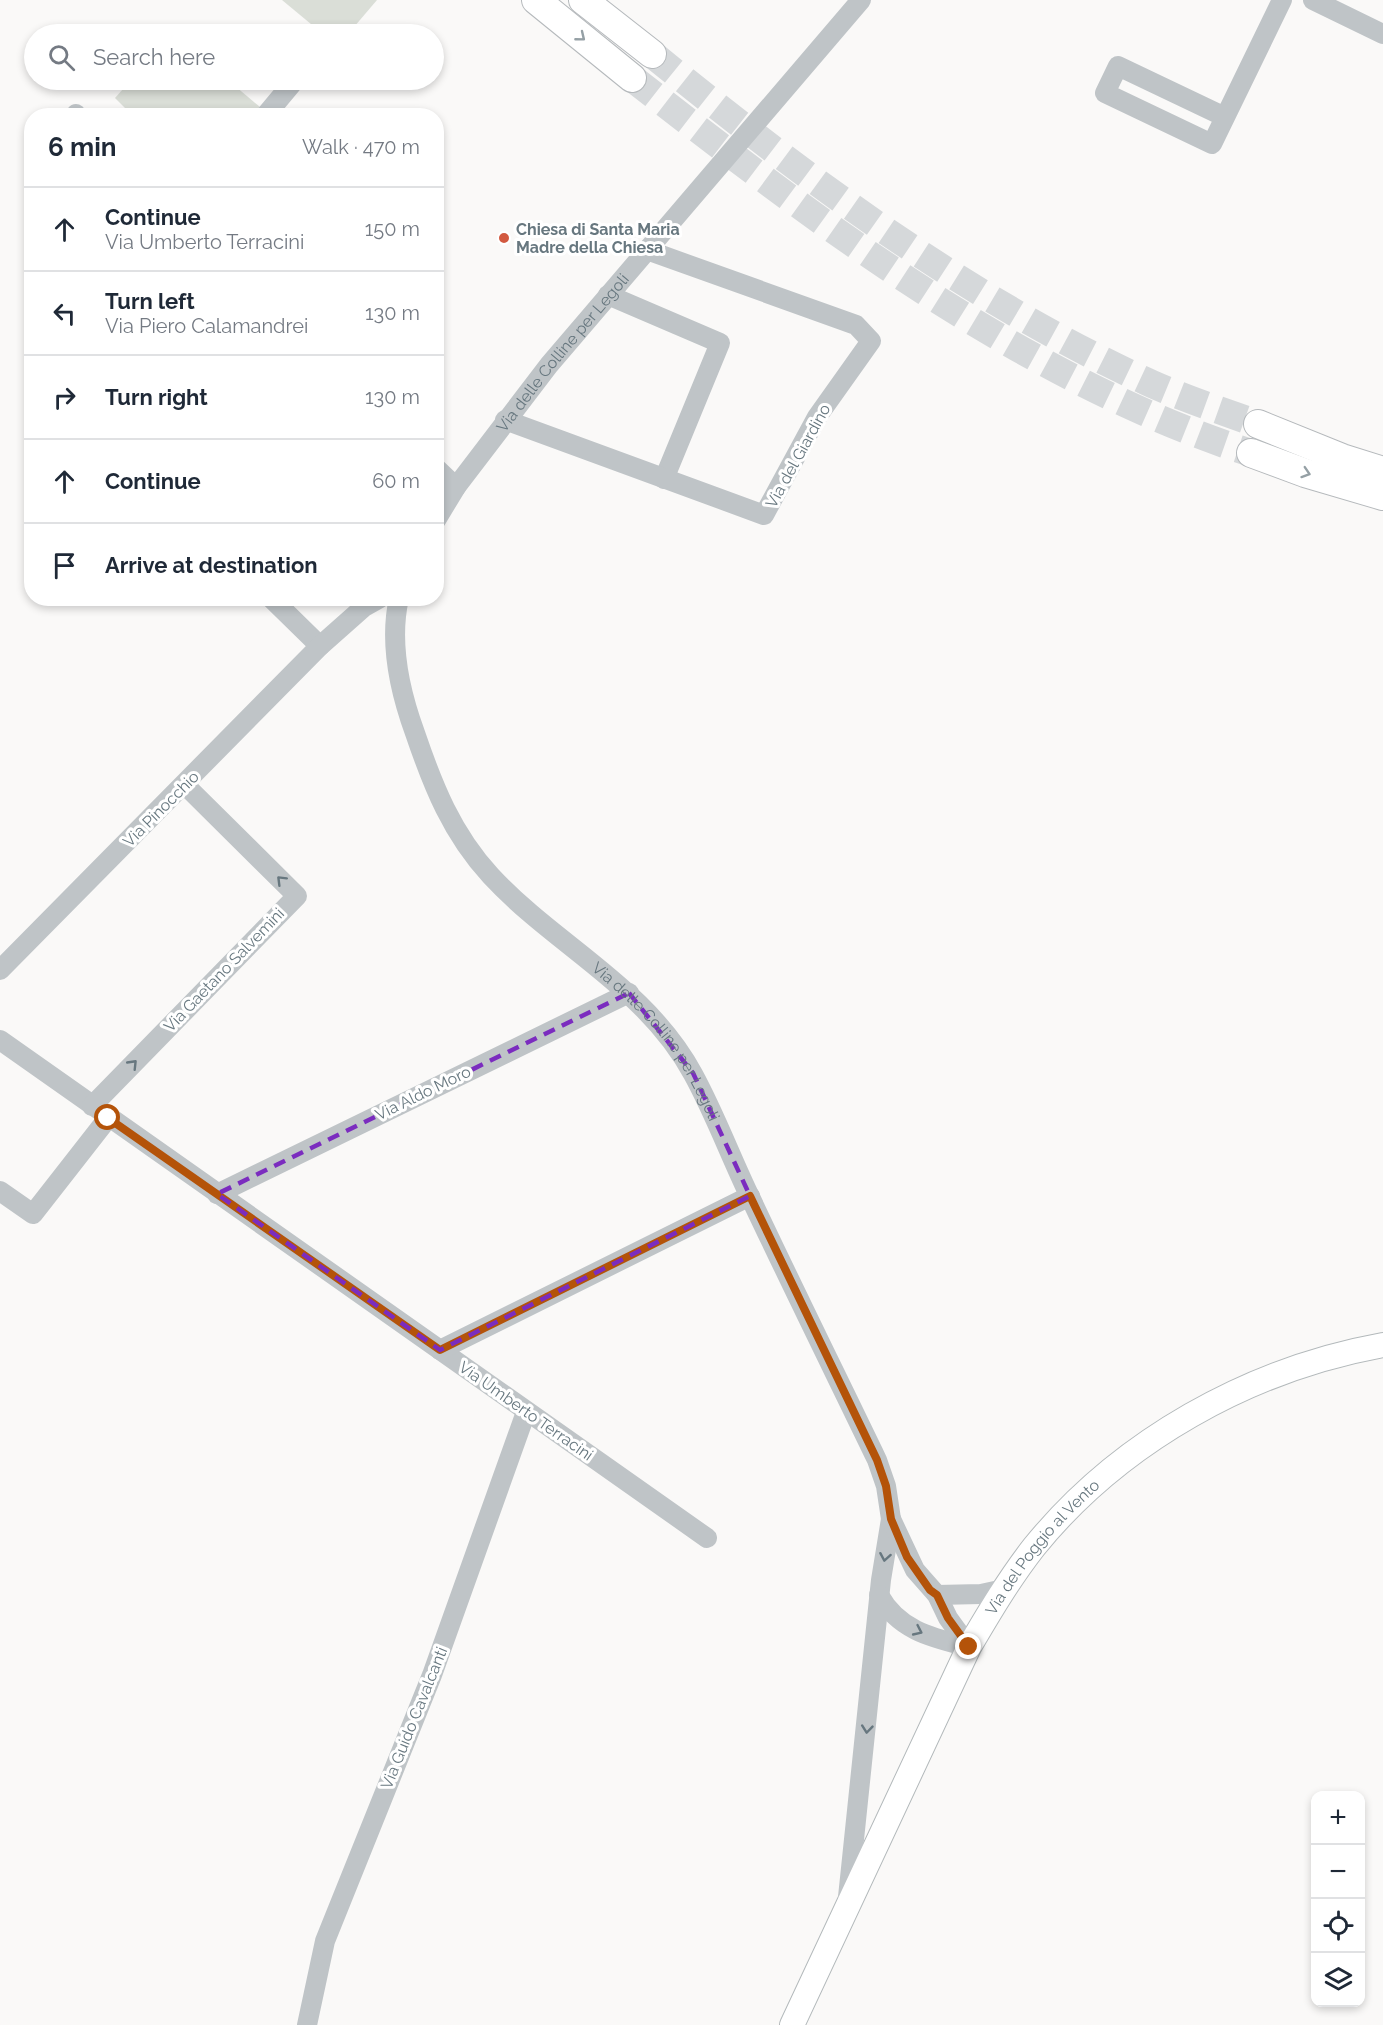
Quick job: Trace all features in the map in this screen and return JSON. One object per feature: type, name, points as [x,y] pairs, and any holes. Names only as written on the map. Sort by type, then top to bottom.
[{"type":"highway","points":[[536,0],[632,78]]},
{"type":"highway","points":[[583,0],[652,54]]},
{"type":"highway","points":[[1258,424],[1342,458],[1383,471]]},
{"type":"highway","points":[[1251,453],[1305,473],[1383,496]]},
{"type":"main road","name":"Via del Poggio al Vento","points":[[847,1903],[969,1647],[1004,1589],[1035,1547],[1078,1499],[1123,1461],[1168,1430],[1216,1402],[1268,1378],[1326,1358],[1383,1345]]},
{"type":"main road","points":[[792,2025],[847,1903]]},
{"type":"street","name":"Via delle Colline per Legoli","points":[[444,507],[506,420],[608,295],[861,0]]},
{"type":"street","points":[[1225,117],[1118,66],[1105,93],[1212,144],[1282,0]]},
{"type":"street","points":[[1313,0],[1383,34]]},
{"type":"street","points":[[272,108],[287,90]]},
{"type":"street","name":"Via del Giardino","points":[[506,420],[764,515],[817,417],[871,340],[856,325],[646,250]]},
{"type":"street","points":[[608,295],[720,343],[664,479]]},
{"type":"street","points":[[444,476],[456,488]]},
{"type":"street","points":[[279,606],[320,646]]},
{"type":"street","name":"Via Pinocchio","points":[[0,970],[320,646],[366,606]]},
{"type":"street","name":"Via delle Colline per Legoli","points":[[398,606],[395,634],[403,695],[431,780],[456,831],[489,874],[508,894],[629,993],[659,1025],[693,1073],[877,1460],[886,1486],[891,1519]]},
{"type":"street","name":"Via Gaetano Salvemini","points":[[92,1106],[297,896],[185,785]]},
{"type":"street","name":"Via Aldo Moro","points":[[217,1194],[629,993]]},
{"type":"street","name":"Via Umberto Terracini","points":[[0,1040],[707,1538]]},
{"type":"street","points":[[0,1191],[33,1214],[108,1118]]},
{"type":"street","points":[[440,1350],[750,1196]]},
{"type":"street","name":"Via Guido Cavalcanti","points":[[307,2025],[325,1941],[432,1675],[526,1412]]},
{"type":"street","points":[[891,1519],[915,1570],[937,1595],[948,1618],[969,1647]]},
{"type":"street","points":[[847,1903],[879,1595],[891,1519]]},
{"type":"street","points":[[937,1595],[981,1594],[1004,1589]]},
{"type":"street","points":[[879,1595],[890,1612],[903,1624],[932,1637],[969,1647]]},
{"type":"highlighted area","points":[[629,993],[693,1073],[750,1196],[440,1350],[217,1194]]},
{"type":"shaded area","points":[[282,0],[377,0],[357,24],[311,24]]},
{"type":"shaded area","points":[[122,90],[240,90],[260,107],[125,108],[115,98]]},
{"type":"tunnel","points":[[652,54],[770,147],[892,235],[954,276],[1019,315],[1152,384],[1258,424]]},
{"type":"tunnel","points":[[632,78],[775,188],[850,241],[1005,340],[1085,384],[1167,422],[1251,453]]},
{"type":"place","name":"Chiesa di Santa Maria Madre della Chiesa","points":[[504,238]]},
{"type":"route","points":[[108,1118],[440,1350],[750,1196],[877,1460],[890,1501],[891,1519],[907,1557],[930,1590],[937,1595],[948,1618],[969,1647]]}]
